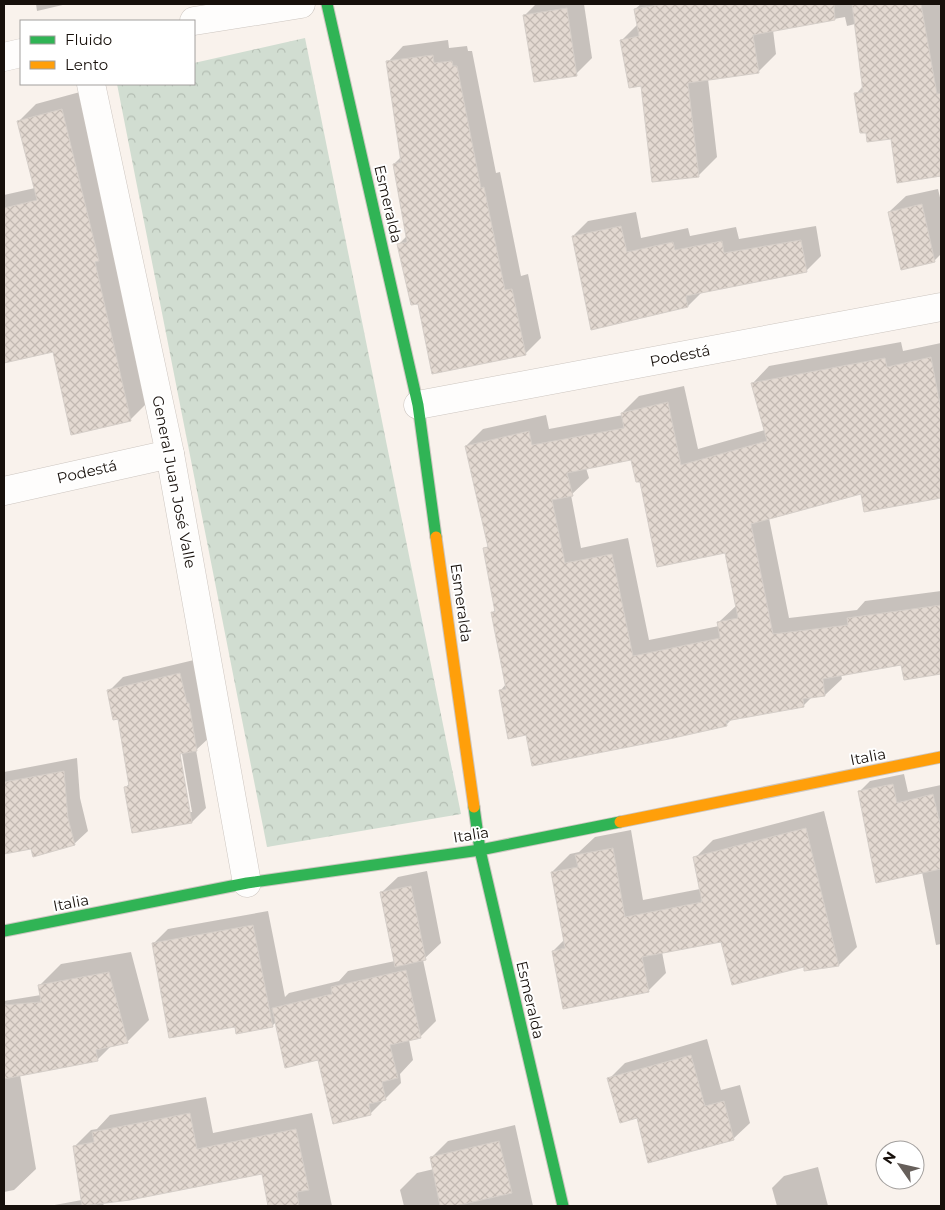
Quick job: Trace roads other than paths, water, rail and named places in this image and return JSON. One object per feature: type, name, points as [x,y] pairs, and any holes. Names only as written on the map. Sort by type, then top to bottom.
[{"type":"street","points":[[195,21],[301,4]]},
{"type":"street","name":"Esmeralda","points":[[327,4],[418,405],[480,850],[563,1206]]},
{"type":"street","points":[[4,57],[20,53]]},
{"type":"street","name":"General Juan José Valle","points":[[91,85],[170,454],[247,883]]},
{"type":"street","name":"Podestá","points":[[418,405],[941,307]]},
{"type":"street","name":"Podestá","points":[[4,491],[170,454]]},
{"type":"street","name":"Italia","points":[[4,931],[247,883],[480,850],[941,757]]}]
